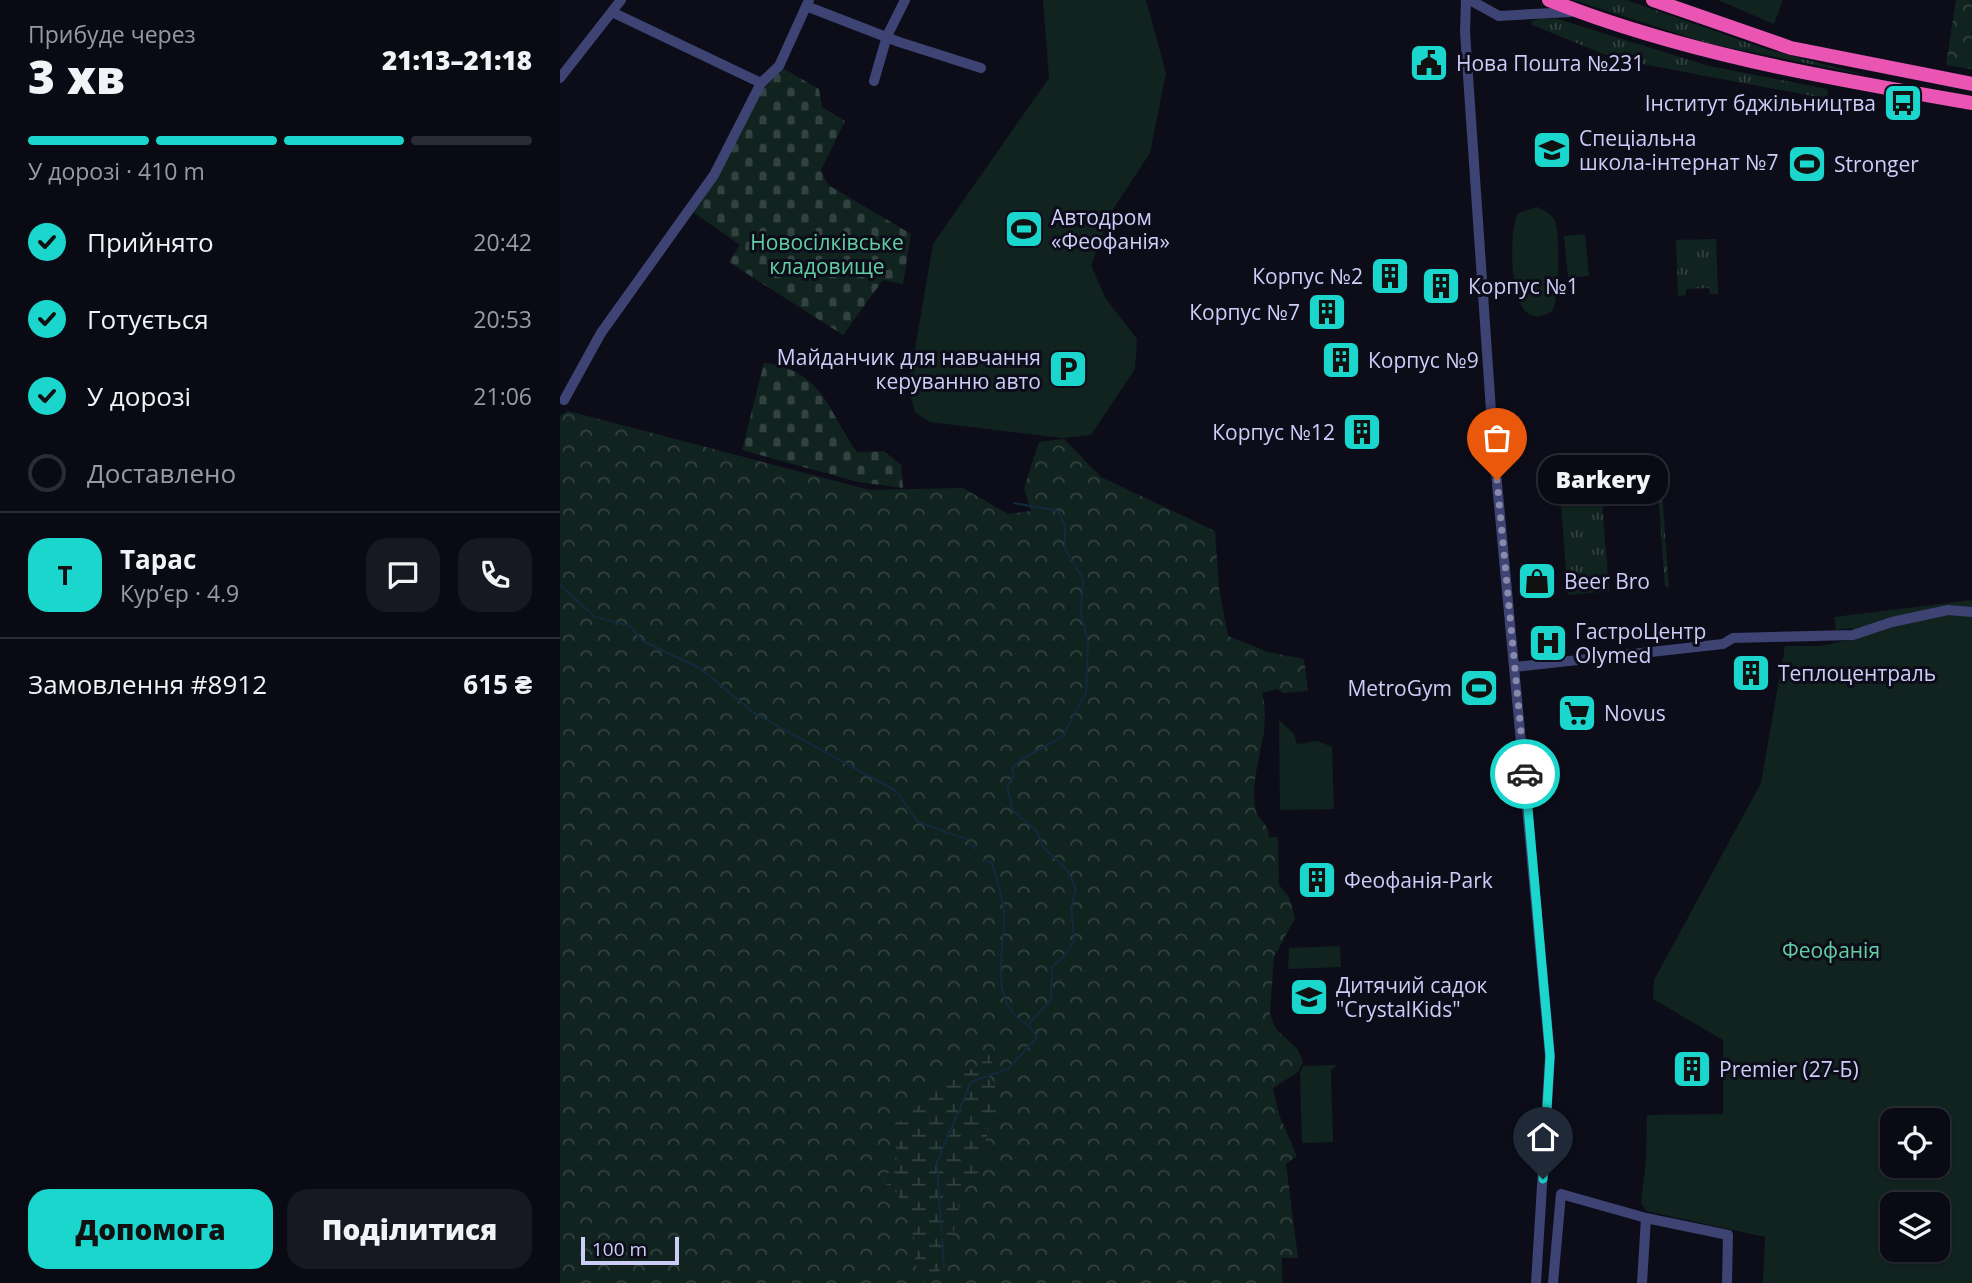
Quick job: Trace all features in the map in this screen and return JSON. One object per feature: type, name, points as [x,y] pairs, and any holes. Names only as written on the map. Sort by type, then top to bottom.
[{"type":"highway","points":[[1549,0],[1724,56],[1972,103]]},
{"type":"highway","points":[[1653,0],[1791,48],[1972,84]]},
{"type":"street","points":[[874,81],[887,36],[905,0]]},
{"type":"street","points":[[1536,1283],[1550,1056],[1483,311],[1465,32],[1468,0],[1499,16],[1545,11],[1581,12]]},
{"type":"street","points":[[560,78],[618,1]]},
{"type":"street","points":[[564,400],[601,332],[714,175],[761,83],[779,66],[807,3],[887,36],[981,68]]},
{"type":"street","points":[[612,12],[761,83]]},
{"type":"street","points":[[1515,667],[1723,644],[1733,638],[1853,635],[1892,622],[1948,610],[1972,612]]},
{"type":"street","points":[[1553,1283],[1558,1196],[1561,1194],[1646,1218],[1726,1234],[1730,1240],[1727,1283]]},
{"type":"street","points":[[1642,1283],[1646,1218]]},
{"type":"green space","name":"Автодром «Феофанія»","points":[[1043,0],[1146,0],[1166,73],[1150,153],[1110,214],[1091,265],[1106,299],[1137,339],[1135,369],[1091,435],[1062,438],[930,422],[915,412],[908,389],[933,244],[1049,78]]},
{"type":"green space","points":[[1573,0],[1626,0],[1769,50],[1869,76],[1707,43]]},
{"type":"green space","points":[[1718,0],[1783,0],[1774,24]]},
{"type":"green space","points":[[1956,0],[1972,0],[1972,69],[1946,65]]},
{"type":"green space","points":[[1558,19],[1709,66],[1827,89],[1828,95],[1823,98],[1616,59],[1532,25],[1531,21]]},
{"type":"green space","name":"Новосілківське кладовище","points":[[779,66],[819,89],[822,107],[845,121],[821,170],[828,185],[911,234],[903,284],[883,280],[843,335],[729,262],[740,245],[690,210],[761,83]]},
{"type":"green space","points":[[1537,207],[1550,214],[1555,221],[1558,267],[1555,304],[1552,311],[1537,317],[1526,312],[1518,299],[1512,260],[1518,213]]},
{"type":"green space","points":[[1585,234],[1589,276],[1568,278],[1564,236]]},
{"type":"green space","points":[[1716,239],[1718,294],[1710,294],[1709,288],[1686,289],[1686,295],[1678,296],[1676,240]]},
{"type":"green space","points":[[764,363],[800,374],[812,384],[830,407],[857,452],[884,451],[901,465],[903,488],[858,482],[742,450]]},
{"type":"green space","points":[[568,411],[870,490],[963,488],[1008,514],[1031,511],[1024,488],[1039,442],[1064,439],[1101,477],[1215,531],[1219,589],[1228,636],[1268,652],[1304,659],[1308,691],[1283,693],[1277,689],[1262,693],[1265,722],[1254,793],[1256,812],[1267,828],[1269,837],[1278,837],[1279,885],[1289,897],[1295,918],[1274,957],[1270,1014],[1276,1029],[1298,1050],[1303,1062],[1298,1072],[1273,1088],[1279,1115],[1297,1156],[1286,1164],[1298,1258],[1282,1258],[1282,1283],[560,1283],[560,416]]},
{"type":"green space","points":[[1658,491],[1662,492],[1669,588],[1665,586]]},
{"type":"green space","points":[[1602,502],[1609,591],[1568,595],[1561,506]]},
{"type":"green space","name":"Феофанія","points":[[1972,600],[1972,1283],[1763,1283],[1765,1237],[1646,1211],[1641,1203],[1647,1115],[1723,1114],[1723,1040],[1653,999],[1654,980],[1761,783],[1785,646],[1821,646],[1854,639],[1852,628],[1836,630],[1834,617]]},
{"type":"green space","points":[[1279,720],[1294,734],[1297,744],[1318,741],[1332,747],[1334,809],[1280,810]]},
{"type":"green space","points":[[1340,946],[1341,967],[1288,969],[1289,948]]},
{"type":"green space","points":[[994,1047],[989,1060],[994,1064],[987,1076],[996,1084],[991,1097],[999,1109],[988,1132],[977,1176],[957,1193],[958,1214],[944,1267],[924,1283],[916,1266],[914,1237],[895,1187],[885,1184],[884,1175],[893,1171],[895,1164],[897,1117],[903,1123],[914,1120],[913,1109],[920,1105],[921,1096],[954,1073],[978,1070],[987,1049]]},
{"type":"green space","points":[[1338,1065],[1331,1070],[1333,1142],[1302,1143],[1300,1072],[1303,1066]]},
{"type":"waterway","points":[[941,1230],[937,1162],[971,1082],[1008,1069],[1037,1037],[1028,1025],[1051,999],[1052,967],[1064,956],[1074,938],[1072,903],[1076,890],[1068,871],[1044,848],[1036,830],[1013,811],[1007,786],[1014,776],[1012,768],[1022,759],[1062,737],[1086,693],[1088,643],[1081,614],[1083,579],[1065,549],[1065,525],[1058,511],[1014,503]]},
{"type":"waterway","points":[[560,585],[595,617],[630,626],[643,641],[701,669],[754,713],[896,791],[918,822],[966,839]]},
{"type":"waterway","points":[[971,844],[976,849]]},
{"type":"waterway","points":[[984,860],[992,863],[1003,906],[1002,988],[1014,1014],[1026,1024]]},
{"type":"waterway","points":[[942,1239],[944,1267]]},
{"type":"way so far","points":[[1497,480],[1525,774]]},
{"type":"place","name":"Нова Пошта №231","points":[[1429,63]]},
{"type":"place","name":"Інститут бджільництва","points":[[1903,103]]},
{"type":"place","name":"Спеціальна школа-інтернат №7","points":[[1552,150]]},
{"type":"place","name":"Stronger","points":[[1807,164]]},
{"type":"place","name":"Автодром «Феофанія»","points":[[1024,229]]},
{"type":"place","name":"Корпус №2","points":[[1390,276]]},
{"type":"place","name":"Корпус №1","points":[[1441,286]]},
{"type":"place","name":"Корпус №7","points":[[1327,312]]},
{"type":"place","name":"Корпус №9","points":[[1341,360]]},
{"type":"place","name":"Майданчик для навчання керуванню авто","points":[[1068,369]]},
{"type":"place","name":"Корпус №12","points":[[1362,432]]},
{"type":"place","name":"Barkery","points":[[1497,480]]},
{"type":"place","name":"Beer Bro","points":[[1537,581]]},
{"type":"place","name":"ГастроЦентр Olymed","points":[[1548,643]]},
{"type":"place","name":"Теплоцентраль","points":[[1751,673]]},
{"type":"place","name":"MetroGym","points":[[1479,688]]},
{"type":"place","name":"Novus","points":[[1577,713]]},
{"type":"place","name":"Феофанія-Park","points":[[1317,880]]},
{"type":"place","name":"Дитячий садок \"CrystalKids\"","points":[[1309,997]]},
{"type":"place","name":"Premier (27-Б)","points":[[1692,1069]]},
{"type":"route","points":[[1525,774],[1550,1056],[1543,1179]]}]
